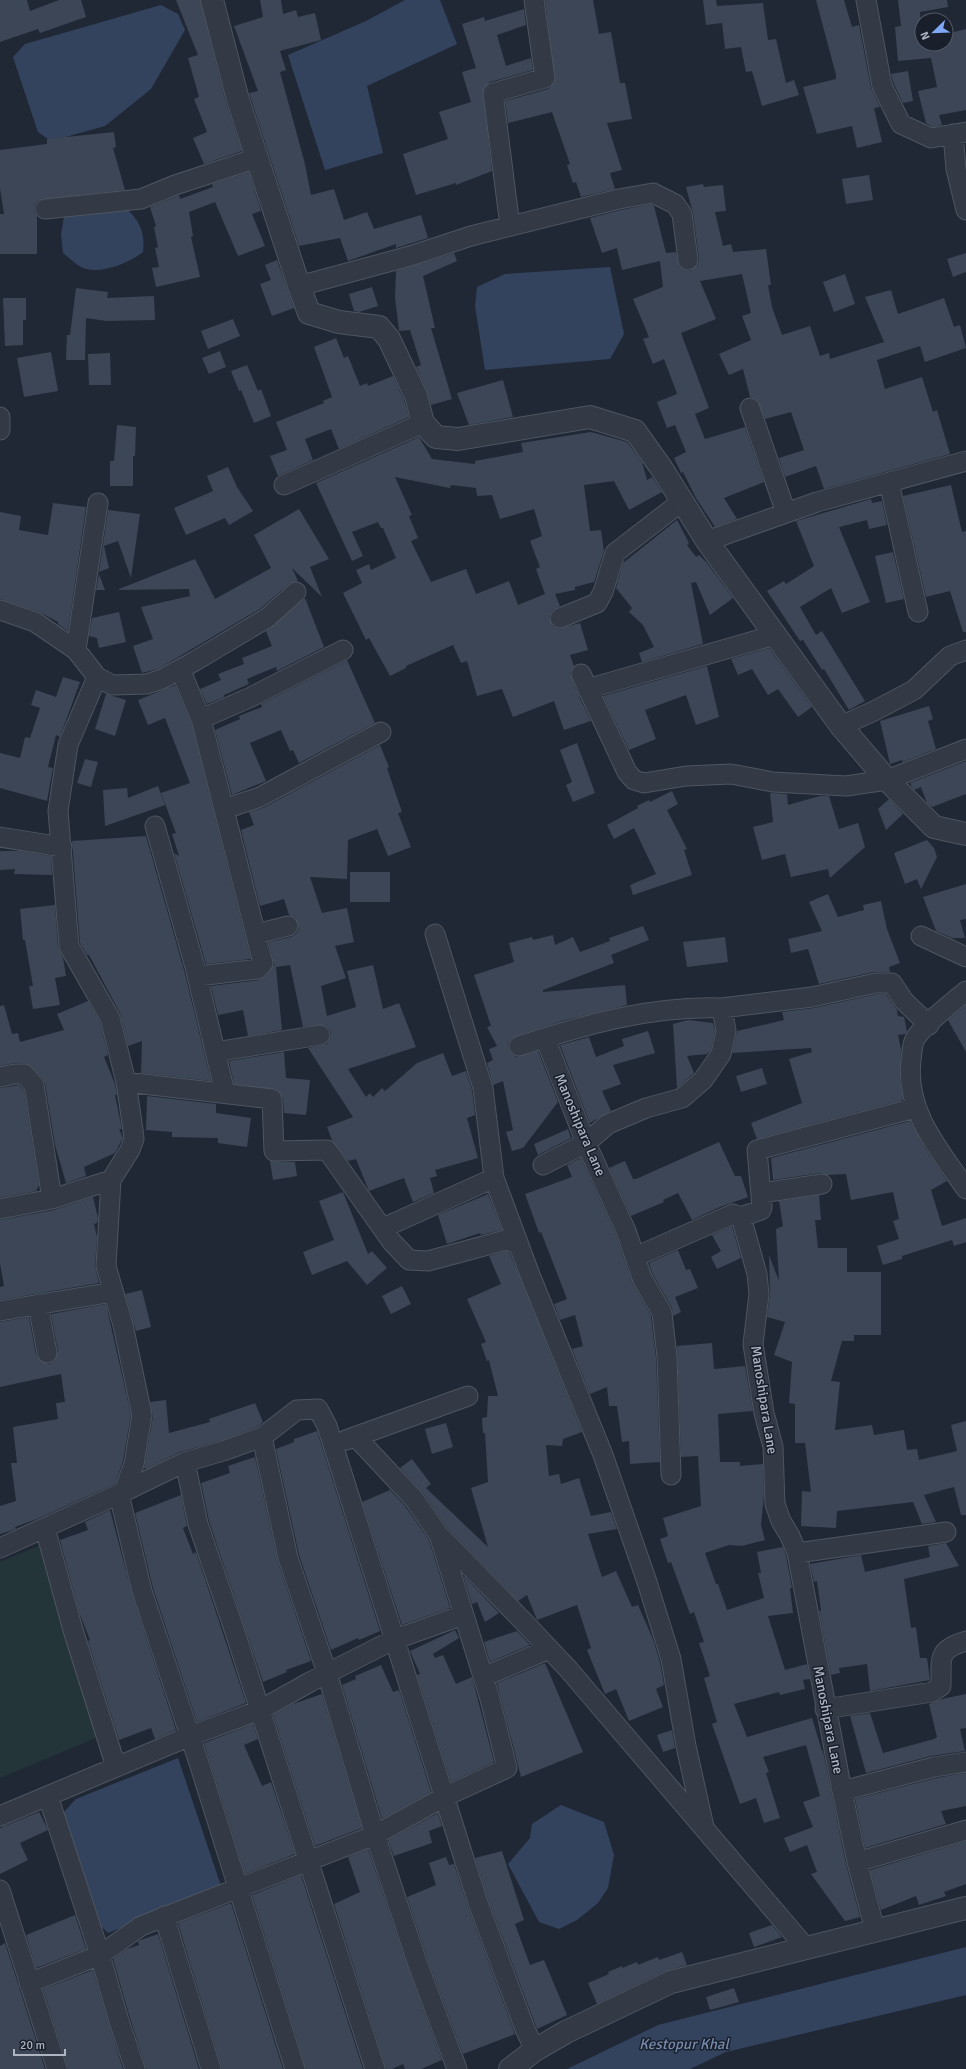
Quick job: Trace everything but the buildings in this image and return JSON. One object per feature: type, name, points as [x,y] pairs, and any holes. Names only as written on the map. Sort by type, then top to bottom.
[{"type":"street","points":[[212,0],[238,100],[299,286],[310,313],[339,322],[379,327],[389,338],[416,396],[423,423],[436,437],[458,439],[590,417],[635,431],[662,469],[681,502],[707,541],[841,726],[887,780],[934,827],[966,834]]},
{"type":"street","points":[[510,226],[493,93],[545,78],[534,0]]},
{"type":"street","points":[[866,0],[882,86],[901,124],[931,138],[959,133],[956,169],[966,210]]},
{"type":"street","points":[[45,209],[141,199],[175,185],[258,158]]},
{"type":"street","points":[[299,286],[410,256],[471,236],[619,199],[653,193],[675,204],[682,214],[688,260]]},
{"type":"street","points":[[750,408],[786,512]]},
{"type":"street","points":[[0,417],[0,430]]},
{"type":"street","points":[[284,485],[423,423]]},
{"type":"street","points":[[707,541],[786,512],[966,461]]},
{"type":"street","points":[[889,482],[918,612]]},
{"type":"street","points":[[560,618],[597,603],[604,592],[615,553],[681,502]]},
{"type":"street","points":[[76,650],[98,503]]},
{"type":"street","points":[[0,610],[35,622],[76,650],[97,677],[112,685],[146,684],[162,679],[267,618],[296,592]]},
{"type":"street","points":[[775,635],[584,682],[627,772],[634,780],[644,783],[686,776],[731,774],[773,782],[846,786],[887,780],[966,749]]},
{"type":"street","points":[[201,719],[251,697],[343,650]]},
{"type":"street","points":[[841,726],[874,712],[914,690],[950,656],[966,650]]},
{"type":"street","points":[[180,669],[201,719],[263,963],[258,969],[198,976]]},
{"type":"street","points":[[97,677],[68,745],[58,811],[69,946],[110,1018],[126,1082],[134,1139],[130,1150],[111,1180],[106,1266],[123,1325],[142,1415],[134,1464],[122,1493],[142,1591],[190,1736],[295,2069]]},
{"type":"street","points":[[225,809],[260,798],[381,732]]},
{"type":"street","points":[[155,826],[198,976],[225,1094]]},
{"type":"street","points":[[0,837],[62,847]]},
{"type":"street","points":[[256,934],[288,926]]},
{"type":"street","points":[[436,934],[483,1088],[494,1178],[518,1244],[603,1454],[647,1582],[670,1659],[686,1746],[704,1827]]},
{"type":"street","points":[[921,936],[966,957]]},
{"type":"street","points":[[519,1046],[599,1022],[695,1007],[722,1008],[812,998],[876,983],[892,983],[904,1000],[929,1025]]},
{"type":"street","points":[[966,991],[914,1040],[910,1068],[915,1108],[926,1130],[966,1189]]},
{"type":"street","points":[[543,1165],[586,1143],[608,1124],[646,1108],[682,1098],[703,1080],[721,1054],[726,1031],[722,1008]]},
{"type":"street","points":[[215,1052],[320,1035]]},
{"type":"street","name":"Manoshipara Lane","points":[[545,1038],[586,1143],[626,1231],[642,1278],[662,1313],[664,1325],[671,1476]]},
{"type":"street","points":[[0,1077],[24,1074],[34,1085],[52,1199]]},
{"type":"street","points":[[126,1082],[272,1099],[274,1151],[327,1150],[392,1242],[410,1260],[428,1261],[506,1240],[518,1244]]},
{"type":"street","points":[[635,1257],[733,1214],[741,1217],[761,1210],[757,1150],[915,1108]]},
{"type":"street","points":[[383,1228],[494,1178]]},
{"type":"street","points":[[0,1209],[52,1199],[111,1180]]},
{"type":"street","points":[[761,1193],[822,1184]]},
{"type":"street","name":"Manoshipara Lane","points":[[741,1217],[758,1274],[759,1294],[753,1344],[762,1405],[773,1447],[776,1504],[781,1521],[790,1536],[797,1553],[825,1709],[842,1791],[857,1862],[876,1930]]},
{"type":"street","points":[[0,1311],[114,1292]]},
{"type":"street","points":[[38,1304],[47,1353]]},
{"type":"street","points":[[333,1445],[468,1396]]},
{"type":"street","points":[[0,1548],[122,1493],[185,1462],[223,1451],[262,1437],[297,1410],[318,1409],[327,1426],[393,1640],[478,1903],[525,2028],[535,2050]]},
{"type":"street","points":[[262,1437],[288,1558],[327,1673],[375,1835],[417,1962],[457,2069]]},
{"type":"street","points":[[356,1437],[414,1499],[439,1535],[549,1649],[704,1827],[807,1949]]},
{"type":"street","points":[[185,1462],[198,1524],[309,1860],[375,2069]]},
{"type":"street","points":[[45,1528],[73,1630],[116,1767]]},
{"type":"street","points":[[797,1553],[946,1532]]},
{"type":"street","points":[[29,1983],[100,1955],[141,1926],[164,1916],[375,1835],[444,1797],[507,1768],[483,1677],[439,1535]]},
{"type":"street","points":[[0,1816],[190,1736],[260,1710],[327,1673],[393,1640],[463,1615]]},
{"type":"street","points":[[825,1709],[932,1692],[941,1686],[941,1656],[944,1651],[966,1641]]},
{"type":"street","points":[[483,1677],[549,1649]]},
{"type":"street","points":[[842,1791],[934,1767],[966,1762]]},
{"type":"street","points":[[48,1796],[100,1955],[119,2021],[135,2069]]},
{"type":"street","points":[[857,1862],[966,1830]]},
{"type":"street","points":[[0,1890],[57,2069]]},
{"type":"street","points":[[510,2069],[535,2050],[566,2032],[671,1982],[966,1908]]},
{"type":"street","points":[[164,1916],[211,2069]]},
{"type":"shaded area","points":[[41,1545],[98,1737],[0,1778],[0,1562]]},
{"type":"water","points":[[405,0],[440,0],[457,44],[367,86],[383,153],[325,170],[288,55],[366,21]]},
{"type":"water","points":[[161,5],[178,14],[185,30],[151,89],[105,126],[51,141],[38,132],[13,57],[25,44]]},
{"type":"water","points":[[126,208],[135,218],[140,227],[143,238],[143,252],[122,264],[96,270],[81,267],[63,253],[61,234],[64,217],[77,212]]},
{"type":"water","points":[[610,267],[624,334],[610,359],[485,370],[475,306],[477,287],[505,274]]},
{"type":"water","points":[[178,1758],[221,1886],[108,1933],[96,1921],[61,1815],[76,1799]]},
{"type":"water","points":[[561,1805],[604,1822],[614,1855],[608,1888],[598,1903],[577,1920],[559,1929],[539,1922],[508,1864],[530,1838],[532,1824]]},
{"type":"water","name":"Kestopur Khal","points":[[966,1947],[966,1995],[726,2052],[690,2069],[567,2069],[658,2025]]}]
